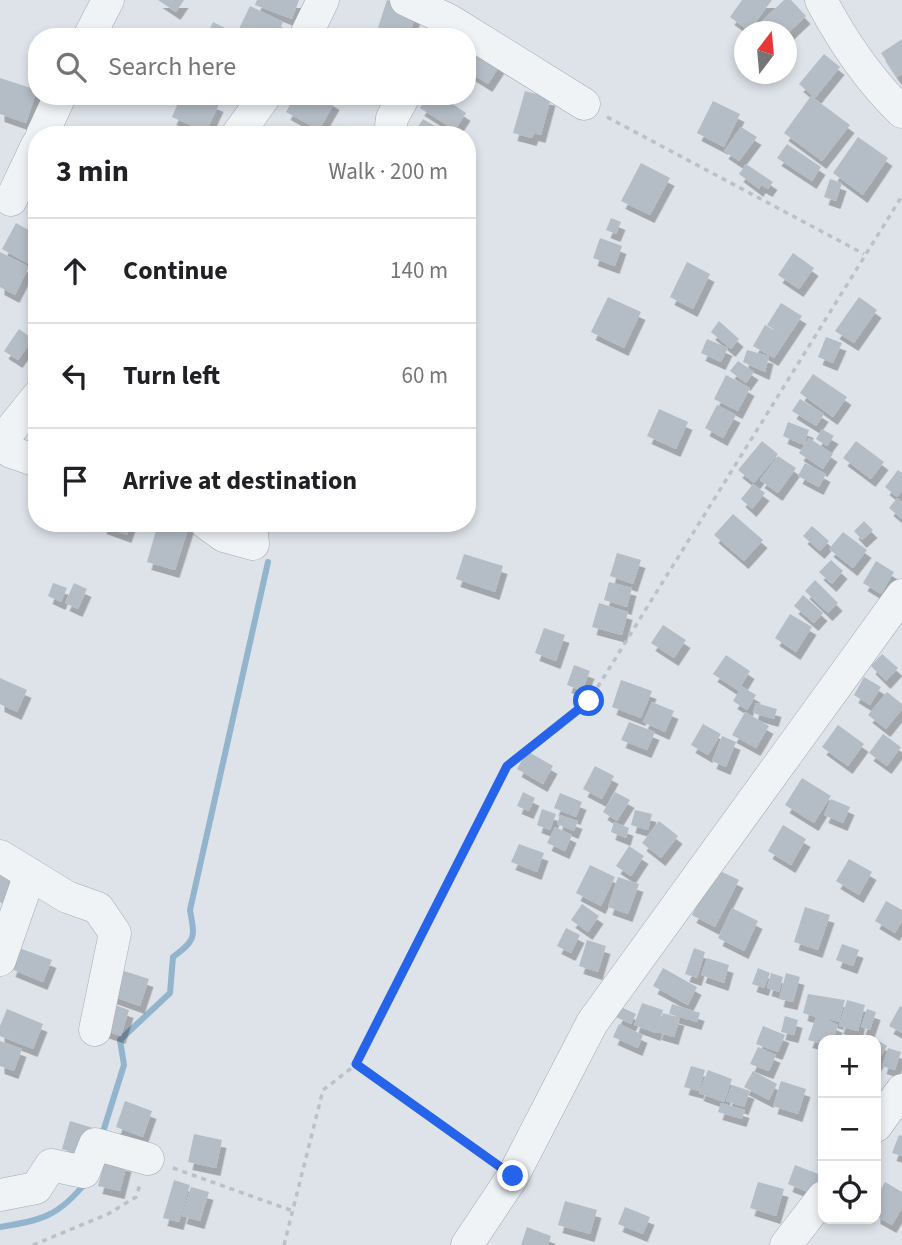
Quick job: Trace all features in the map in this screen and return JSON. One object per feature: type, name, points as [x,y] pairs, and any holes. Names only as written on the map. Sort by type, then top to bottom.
[{"type":"street","points":[[94,28],[108,0]]},
{"type":"street","points":[[309,28],[323,0]]},
{"type":"street","points":[[406,0],[444,28]]},
{"type":"street","points":[[821,0],[838,32],[875,87],[902,112]]},
{"type":"street","points":[[476,45],[584,104]]},
{"type":"street","points":[[46,126],[56,105]]},
{"type":"street","points":[[243,126],[259,105]]},
{"type":"street","points":[[391,126],[399,105]]},
{"type":"street","points":[[11,200],[28,164]]},
{"type":"street","points":[[28,408],[1,442],[11,452],[28,458]]},
{"type":"street","points":[[218,532],[253,544],[252,532]]},
{"type":"street","points":[[467,1245],[513,1176],[592,1023],[902,595]]},
{"type":"street","points":[[0,856],[67,897],[98,908],[115,933],[95,1030]]},
{"type":"street","points":[[0,960],[30,874]]},
{"type":"street","points":[[881,1119],[902,1090]]},
{"type":"street","points":[[0,1195],[36,1188],[51,1164],[84,1172],[95,1144],[148,1159]]},
{"type":"street","points":[[786,1245],[818,1203]]},
{"type":"path","points":[[584,104],[864,254]]},
{"type":"path","points":[[284,1245],[323,1090],[356,1064],[507,766],[589,701],[902,196]]},
{"type":"path","points":[[356,1064],[513,1176]]},
{"type":"path","points":[[33,1245],[108,1214],[136,1197],[148,1159],[293,1211]]},
{"type":"building","points":[[158,0],[184,0],[176,12]]},
{"type":"building","points":[[257,0],[299,0],[292,19],[255,5]]},
{"type":"building","points":[[387,0],[418,10],[411,28],[378,28]]},
{"type":"building","points":[[742,0],[772,0],[756,21],[735,21],[730,17]]},
{"type":"building","points":[[784,0],[791,0],[806,16],[797,25],[797,21],[762,21]]},
{"type":"building","points":[[250,6],[283,22],[280,28],[239,28]]},
{"type":"building","points":[[213,22],[225,28],[210,28]]},
{"type":"building","points":[[902,39],[902,74],[897,77],[881,53]]},
{"type":"building","points":[[476,48],[504,59],[488,84],[476,77]]},
{"type":"building","points":[[824,54],[840,67],[815,98],[799,84]]},
{"type":"building","points":[[0,78],[28,87],[28,105],[32,105],[26,123],[0,114]]},
{"type":"building","points":[[525,91],[551,98],[541,135],[534,133],[532,138],[513,133]]},
{"type":"building","points":[[811,96],[850,125],[822,161],[784,133]]},
{"type":"building","points":[[713,101],[740,114],[724,147],[697,133]]},
{"type":"building","points":[[177,105],[219,105],[209,126],[192,126],[172,117]]},
{"type":"building","points":[[290,105],[333,105],[321,126],[312,126],[286,112]]},
{"type":"building","points":[[422,105],[454,105],[466,113],[458,126],[449,126],[420,108]]},
{"type":"building","points":[[423,119],[435,126],[418,126]]},
{"type":"building","points":[[741,127],[757,137],[739,161],[724,151]]},
{"type":"building","points":[[858,137],[888,158],[863,195],[833,173]]},
{"type":"building","points":[[787,144],[821,167],[812,181],[777,158]]},
{"type":"building","points":[[641,163],[670,178],[650,215],[621,201]]},
{"type":"building","points":[[746,164],[773,182],[768,189],[761,185],[759,189],[739,174]]},
{"type":"building","points":[[830,179],[842,183],[836,201],[824,197]]},
{"type":"building","points":[[611,218],[621,222],[616,234],[606,230]]},
{"type":"building","points":[[16,223],[28,230],[28,263],[2,249]]},
{"type":"building","points":[[600,238],[622,246],[615,266],[593,258]]},
{"type":"building","points":[[0,252],[28,266],[28,269],[15,295],[0,287]]},
{"type":"building","points":[[793,253],[814,268],[799,289],[778,275]]},
{"type":"building","points":[[687,262],[710,274],[693,309],[670,297]]},
{"type":"building","points":[[608,297],[641,312],[624,348],[591,332]]},
{"type":"building","points":[[859,297],[877,310],[854,343],[835,331]]},
{"type":"building","points":[[781,303],[802,316],[774,358],[753,346],[765,325],[782,335],[767,325]]},
{"type":"building","points":[[719,321],[739,339],[731,349],[711,332]]},
{"type":"building","points":[[19,329],[28,335],[28,346],[18,360],[4,351]]},
{"type":"building","points":[[826,337],[842,343],[833,363],[818,357]]},
{"type":"building","points":[[707,339],[728,348],[721,362],[701,353]]},
{"type":"building","points":[[747,350],[769,356],[765,372],[743,362]]},
{"type":"building","points":[[738,361],[754,372],[746,383],[730,371]]},
{"type":"building","points":[[813,374],[847,397],[833,417],[800,393]]},
{"type":"building","points":[[726,375],[750,388],[738,411],[714,399]]},
{"type":"building","points":[[800,399],[824,414],[816,426],[792,411]]},
{"type":"building","points":[[717,405],[736,415],[723,438],[705,428]]},
{"type":"building","points":[[659,409],[688,422],[676,449],[647,436]]},
{"type":"building","points":[[788,422],[809,430],[804,445],[783,436]]},
{"type":"building","points":[[822,429],[834,436],[827,446],[816,439]]},
{"type":"building","points":[[809,438],[833,454],[823,469],[799,453]]},
{"type":"building","points":[[762,441],[778,454],[754,483],[738,470]]},
{"type":"building","points":[[856,441],[884,462],[871,479],[843,458]]},
{"type":"building","points":[[778,456],[796,468],[778,493],[760,480]]},
{"type":"building","points":[[805,463],[826,474],[819,487],[798,476]]},
{"type":"building","points":[[898,470],[902,473],[902,491],[897,497],[885,487]]},
{"type":"building","points":[[753,484],[765,493],[752,509],[741,499]]},
{"type":"building","points":[[897,498],[902,502],[902,519],[889,508]]},
{"type":"building","points":[[733,514],[763,540],[744,561],[714,535]]},
{"type":"building","points":[[864,521],[873,530],[862,540],[854,531]]},
{"type":"building","points":[[812,526],[829,541],[820,551],[803,536]]},
{"type":"building","points":[[155,532],[187,532],[175,570],[147,562]]},
{"type":"building","points":[[843,532],[867,550],[853,568],[829,549]]},
{"type":"building","points":[[617,553],[641,560],[633,584],[610,576]]},
{"type":"building","points":[[464,554],[503,566],[495,592],[456,579]]},
{"type":"building","points":[[831,560],[843,571],[832,584],[819,572]]},
{"type":"building","points":[[876,561],[894,572],[881,594],[863,583]]},
{"type":"building","points":[[815,580],[838,603],[828,613],[805,591]]},
{"type":"building","points":[[609,582],[632,588],[627,607],[604,600]]},
{"type":"building","points":[[53,583],[67,588],[61,602],[48,596]]},
{"type":"building","points":[[74,583],[87,589],[78,609],[65,603]]},
{"type":"building","points":[[803,595],[823,613],[814,623],[794,606]]},
{"type":"building","points":[[599,603],[628,612],[622,635],[592,627]]},
{"type":"building","points":[[790,614],[812,627],[796,652],[775,638]]},
{"type":"building","points":[[663,625],[686,640],[674,658],[651,643]]},
{"type":"building","points":[[544,628],[565,635],[556,661],[535,653]]},
{"type":"building","points":[[882,654],[898,668],[886,681],[871,666]]},
{"type":"building","points":[[726,655],[750,671],[741,686],[756,695],[747,710],[733,701],[739,691],[713,674]]},
{"type":"building","points":[[574,665],[590,671],[582,691],[567,685]]},
{"type":"building","points":[[864,677],[881,687],[870,705],[854,695]]},
{"type":"building","points":[[0,678],[27,690],[17,712],[0,704]]},
{"type":"building","points":[[621,680],[652,691],[641,718],[612,707]]},
{"type":"building","points":[[887,692],[902,704],[902,709],[886,729],[868,715]]},
{"type":"building","points":[[652,702],[674,711],[665,732],[643,722]]},
{"type":"building","points":[[756,703],[777,709],[774,719],[753,713]]},
{"type":"building","points":[[745,712],[769,726],[756,748],[732,735]]},
{"type":"building","points":[[629,722],[655,732],[647,750],[621,740]]},
{"type":"building","points":[[703,724],[721,734],[708,755],[691,745]]},
{"type":"building","points":[[838,725],[864,744],[848,766],[822,747]]},
{"type":"building","points":[[883,734],[901,747],[887,766],[869,753]]},
{"type":"building","points":[[722,736],[736,742],[726,767],[712,761]]},
{"type":"building","points":[[527,751],[553,766],[543,784],[517,769]]},
{"type":"building","points":[[595,766],[614,776],[602,799],[583,789]]},
{"type":"building","points":[[802,778],[831,796],[814,823],[785,805]]},
{"type":"building","points":[[523,792],[535,798],[529,811],[517,806]]},
{"type":"building","points":[[615,792],[630,800],[617,821],[603,812]]},
{"type":"building","points":[[560,793],[582,802],[576,817],[554,808]]},
{"type":"building","points":[[831,799],[850,807],[843,823],[824,815]]},
{"type":"building","points":[[542,809],[556,814],[550,830],[537,825]]},
{"type":"building","points":[[635,810],[652,814],[648,830],[631,825]]},
{"type":"building","points":[[560,815],[578,821],[574,831],[557,824]]},
{"type":"building","points":[[659,821],[678,836],[661,858],[642,843]]},
{"type":"building","points":[[614,822],[629,828],[626,838],[611,832]]},
{"type":"building","points":[[783,825],[806,839],[791,865],[768,851]]},
{"type":"building","points":[[555,827],[572,835],[565,851],[547,843]]},
{"type":"building","points":[[519,844],[544,853],[537,872],[511,862]]},
{"type":"building","points":[[629,846],[644,856],[631,876],[616,866]]},
{"type":"building","points":[[849,859],[872,872],[859,895],[836,881]]},
{"type":"building","points":[[590,865],[615,877],[601,906],[576,893]]},
{"type":"building","points":[[716,869],[739,880],[715,927],[692,915]]},
{"type":"building","points":[[0,871],[13,876],[3,904],[0,902]]},
{"type":"building","points":[[618,877],[639,884],[628,914],[608,907]]},
{"type":"building","points":[[886,901],[902,910],[902,921],[895,933],[875,921]]},
{"type":"building","points":[[582,904],[599,916],[588,932],[571,920]]},
{"type":"building","points":[[805,907],[830,915],[818,950],[794,942]]},
{"type":"building","points":[[732,908],[758,921],[744,951],[718,938]]},
{"type":"building","points":[[566,928],[580,935],[571,953],[557,946]]},
{"type":"building","points":[[587,940],[606,946],[598,972],[579,966]]},
{"type":"building","points":[[842,944],[859,950],[853,966],[836,960]]},
{"type":"building","points":[[19,948],[52,960],[43,982],[11,969]]},
{"type":"building","points":[[694,948],[705,952],[697,978],[685,974]]},
{"type":"building","points":[[707,958],[729,965],[724,983],[701,975]]},
{"type":"building","points":[[663,968],[697,987],[688,1005],[653,986]]},
{"type":"building","points":[[758,968],[770,973],[764,988],[752,984]]},
{"type":"building","points":[[118,969],[149,979],[140,1006],[109,995]]},
{"type":"building","points":[[771,973],[783,977],[779,992],[767,988]]},
{"type":"building","points":[[786,973],[800,977],[793,1002],[779,999]]},
{"type":"building","points":[[808,994],[845,1000],[839,1022],[822,1017],[838,1025],[835,1035],[818,1035],[818,1043],[808,1040],[816,1017],[803,1013]]},
{"type":"building","points":[[847,1000],[865,1005],[858,1031],[839,1026]]},
{"type":"building","points":[[642,1003],[663,1010],[656,1033],[634,1025]]},
{"type":"building","points":[[112,1004],[129,1010],[121,1036],[103,1030]]},
{"type":"building","points":[[672,1004],[700,1013],[697,1022],[669,1014]]},
{"type":"building","points":[[900,1006],[902,1007],[902,1033],[889,1026]]},
{"type":"building","points":[[621,1007],[636,1014],[631,1024],[616,1017]]},
{"type":"building","points":[[7,1009],[43,1024],[33,1049],[0,1036],[0,1026]]},
{"type":"building","points":[[867,1009],[876,1012],[870,1030],[861,1027]]},
{"type":"building","points":[[663,1013],[680,1018],[674,1037],[657,1032]]},
{"type":"building","points":[[785,1016],[798,1020],[794,1035],[781,1032]]},
{"type":"building","points":[[619,1024],[643,1035],[638,1048],[613,1037]]},
{"type":"building","points":[[763,1026],[785,1035],[778,1052],[756,1044]]},
{"type":"building","points":[[0,1041],[22,1049],[14,1071],[0,1066]]},
{"type":"building","points":[[881,1042],[887,1046],[881,1056]]},
{"type":"building","points":[[758,1047],[776,1055],[769,1071],[750,1064]]},
{"type":"building","points":[[888,1048],[901,1052],[895,1070],[882,1066]]},
{"type":"building","points":[[691,1066],[705,1070],[699,1091],[684,1087]]},
{"type":"building","points":[[708,1070],[732,1079],[724,1102],[699,1093]]},
{"type":"building","points":[[753,1071],[777,1084],[769,1100],[744,1087]]},
{"type":"building","points":[[781,1081],[806,1089],[798,1114],[773,1106]]},
{"type":"building","points":[[732,1085],[750,1091],[744,1107],[726,1101]]},
{"type":"building","points":[[125,1101],[152,1111],[143,1137],[116,1127]]},
{"type":"building","points":[[721,1103],[745,1110],[742,1119],[718,1112]]},
{"type":"building","points":[[70,1121],[93,1128],[85,1156],[62,1149]]},
{"type":"building","points":[[194,1134],[222,1140],[216,1168],[188,1162]]},
{"type":"building","points":[[899,1135],[902,1136],[902,1156],[892,1153]]},
{"type":"building","points":[[105,1159],[127,1164],[120,1191],[98,1186]]},
{"type":"building","points":[[795,1165],[818,1174],[813,1194],[788,1184]]},
{"type":"building","points":[[174,1180],[190,1185],[179,1222],[163,1218]]},
{"type":"building","points":[[758,1182],[784,1189],[776,1216],[750,1208]]},
{"type":"building","points":[[885,1182],[902,1192],[902,1208],[892,1225],[881,1219],[881,1189]]},
{"type":"building","points":[[191,1187],[209,1192],[200,1221],[182,1216]]},
{"type":"building","points":[[565,1201],[597,1210],[590,1234],[558,1225]]},
{"type":"building","points":[[625,1207],[650,1217],[643,1234],[618,1224]]},
{"type":"building","points":[[527,1227],[551,1236],[548,1245],[521,1245]]},
{"type":"waterway","points":[[102,1135],[124,1065],[120,1040],[170,993],[173,957],[192,938],[190,910],[268,562]]},
{"type":"waterway","points":[[0,1227],[39,1219],[59,1209],[87,1181]]},
{"type":"route","points":[[513,1176],[356,1064],[507,766],[589,701]]}]
